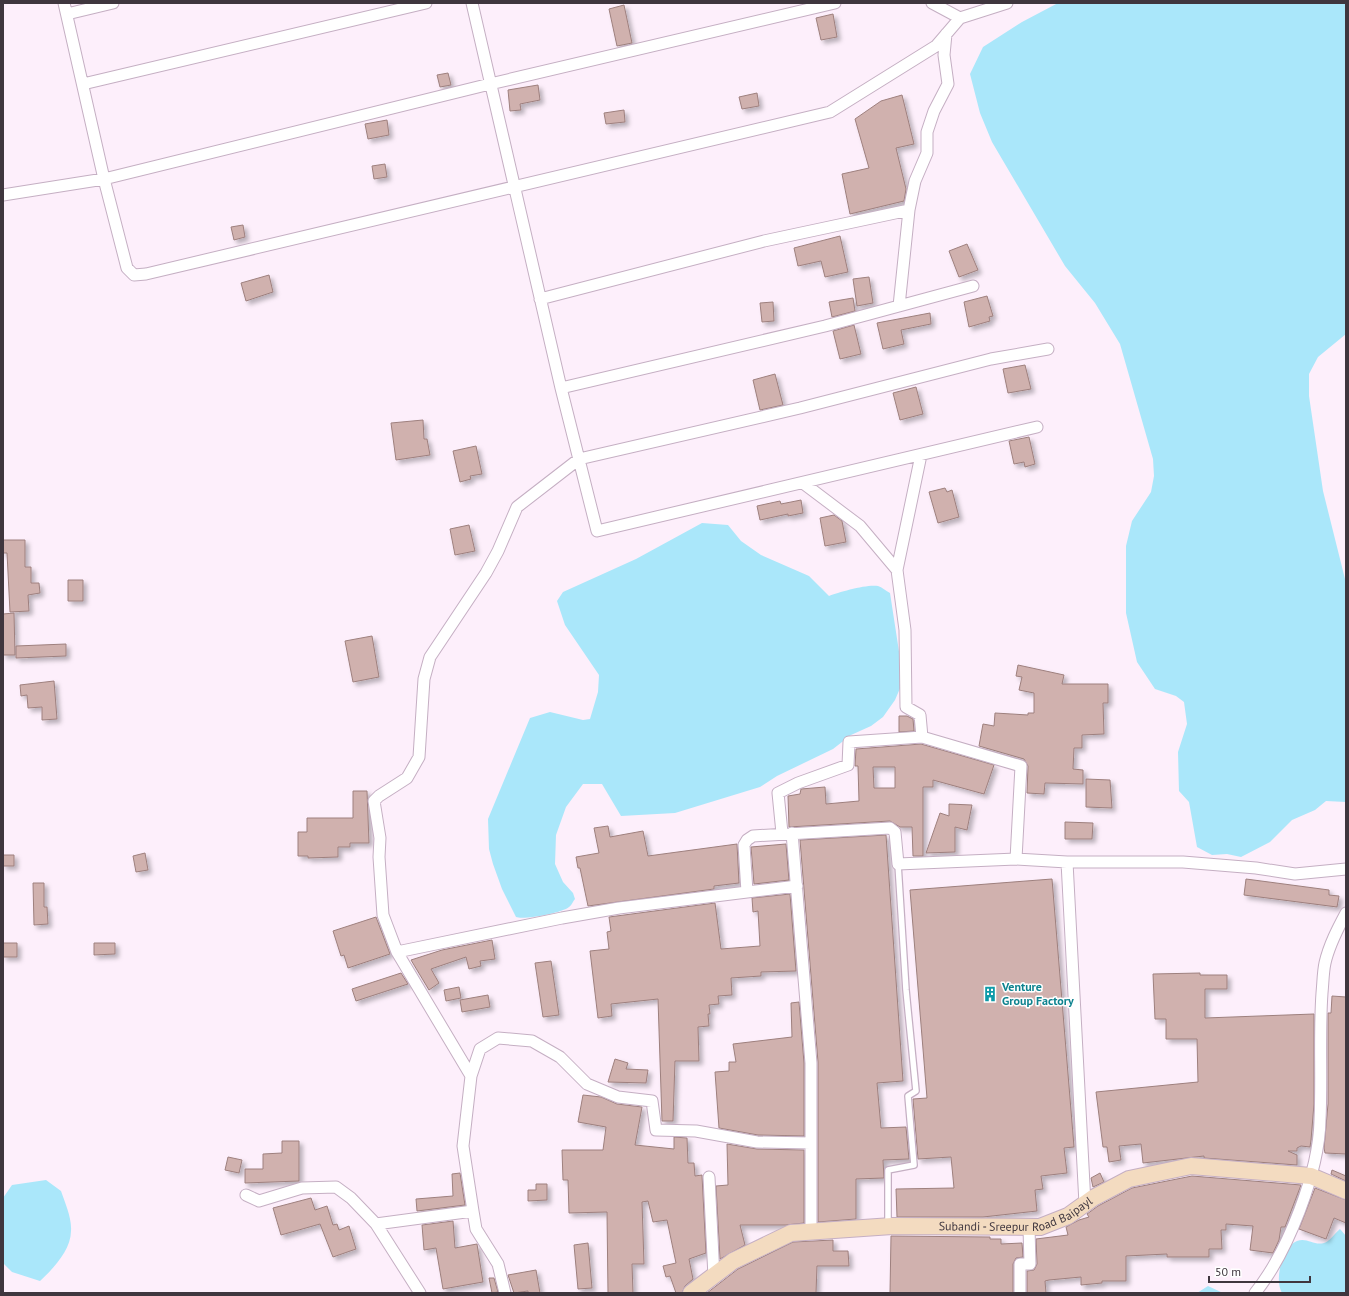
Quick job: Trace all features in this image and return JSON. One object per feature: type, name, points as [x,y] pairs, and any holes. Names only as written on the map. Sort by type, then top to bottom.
[{"type":"street","points":[[64,3],[104,179],[127,268],[134,275],[146,274],[514,188],[830,112],[936,46],[960,18],[1007,3]]},
{"type":"street","points":[[67,14],[113,3]]},
{"type":"street","points":[[83,84],[426,3]]},
{"type":"street","points":[[472,3],[540,300],[597,531],[1037,427]]},
{"type":"street","points":[[3,196],[104,179],[490,84],[835,3]]},
{"type":"street","points":[[932,3],[960,18]]},
{"type":"street","points":[[899,306],[909,210],[915,181],[927,153],[927,132],[934,111],[948,84],[944,55],[946,34]]},
{"type":"street","points":[[540,300],[764,241],[909,210]]},
{"type":"street","points":[[561,388],[825,326],[972,286]]},
{"type":"street","points":[[471,1076],[397,952],[383,915],[379,857],[380,838],[374,801],[379,796],[407,778],[419,757],[424,679],[430,657],[486,573],[498,551],[517,507],[579,460],[800,408],[991,359],[1048,349]]},
{"type":"street","points":[[921,454],[897,570],[905,630],[906,706],[920,715],[922,737]]},
{"type":"street","points":[[803,483],[860,526],[897,570]]},
{"type":"street","points":[[812,1231],[812,1063],[797,886],[778,793],[798,783],[848,765],[849,742],[922,737],[1021,766],[1016,859]]},
{"type":"street","points":[[747,892],[744,845],[746,840],[753,836],[890,828],[895,832],[898,864],[1016,859],[1067,862],[1183,862],[1256,868],[1295,874],[1346,869]]},
{"type":"street","points":[[1067,862],[1085,1204]]},
{"type":"street","points":[[397,952],[562,918],[619,908],[797,886]]},
{"type":"street","points":[[1255,1293],[1267,1279],[1294,1224],[1311,1176],[1320,1121],[1320,1051],[1325,963],[1336,933],[1346,912]]},
{"type":"street","points":[[506,1293],[498,1264],[476,1229],[463,1146],[471,1076],[480,1049],[498,1038],[532,1041],[560,1057],[587,1084],[618,1097],[652,1101],[656,1130],[696,1131],[757,1142],[812,1144]]},
{"type":"street","name":"Subandi - Sreepur Road Baipayl","points":[[691,1293],[733,1262],[791,1232],[888,1226],[1040,1227],[1068,1216],[1085,1204],[1130,1179],[1191,1166],[1311,1176],[1346,1191]]},
{"type":"street","points":[[709,1177],[714,1277]]},
{"type":"street","points":[[246,1195],[259,1201],[302,1188],[336,1187],[351,1198],[376,1224],[420,1293]]},
{"type":"street","points":[[376,1224],[473,1211]]},
{"type":"street","points":[[1020,1293],[1020,1264],[1030,1264],[1029,1228]]},
{"type":"lane","points":[[888,1226],[888,1170],[914,1165],[908,1096],[916,1091],[906,990],[898,864]]},
{"type":"water","points":[[1058,3],[1346,3],[1346,334],[1318,357],[1309,374],[1309,396],[1323,491],[1346,583],[1346,802],[1326,801],[1315,810],[1292,820],[1270,842],[1241,857],[1227,854],[1212,855],[1197,847],[1189,802],[1179,791],[1178,752],[1187,724],[1184,702],[1176,696],[1155,689],[1137,662],[1126,613],[1126,546],[1132,521],[1151,492],[1154,476],[1153,459],[1120,344],[1095,303],[1065,266],[992,142],[980,113],[970,74],[983,47],[1022,22]]},
{"type":"water","points":[[702,523],[728,525],[741,541],[761,555],[809,576],[829,596],[839,592],[867,586],[878,586],[890,593],[900,658],[901,686],[895,700],[883,717],[871,726],[851,735],[833,749],[777,776],[760,787],[675,813],[621,816],[602,784],[583,784],[566,807],[556,835],[555,864],[563,882],[573,893],[575,899],[569,907],[559,912],[534,917],[516,917],[502,889],[493,864],[489,849],[488,819],[530,718],[550,712],[583,720],[590,719],[598,692],[599,675],[565,625],[557,601],[563,592],[636,559]]},
{"type":"water","points":[[46,1180],[61,1191],[69,1216],[71,1231],[65,1252],[56,1265],[40,1281],[12,1272],[3,1263],[3,1198],[12,1185]]},
{"type":"water","points":[[1340,1229],[1346,1236],[1346,1293],[1282,1293],[1279,1272],[1287,1250],[1292,1244],[1301,1240],[1320,1244],[1324,1243]]},
{"type":"water","points":[[1208,1286],[1223,1293],[1197,1293]]},
{"type":"building","points":[[624,5],[632,43],[617,46],[609,9]]},
{"type":"building","points":[[833,14],[837,37],[821,40],[816,18]]},
{"type":"building","points":[[448,73],[451,85],[440,87],[437,75]]},
{"type":"building","points":[[538,85],[540,100],[520,104],[521,110],[510,111],[508,90]]},
{"type":"building","points":[[757,93],[759,106],[742,109],[739,97]]},
{"type":"building","points":[[902,95],[914,144],[896,148],[906,189],[904,201],[850,214],[842,174],[869,168],[855,119],[881,101]]},
{"type":"building","points":[[624,110],[625,122],[606,124],[604,113]]},
{"type":"building","points":[[387,120],[389,135],[368,139],[365,124]]},
{"type":"building","points":[[385,164],[387,177],[374,179],[372,166]]},
{"type":"building","points":[[243,225],[245,237],[234,240],[231,227]]},
{"type":"building","points":[[840,236],[848,272],[825,277],[821,261],[798,266],[794,248]]},
{"type":"building","points":[[967,244],[978,270],[959,277],[949,251]]},
{"type":"building","points":[[269,275],[273,292],[246,301],[241,283]]},
{"type":"building","points":[[869,277],[873,303],[857,306],[853,279]]},
{"type":"building","points":[[987,296],[993,316],[989,317],[990,321],[969,327],[964,302]]},
{"type":"building","points":[[853,298],[855,311],[832,317],[829,302]]},
{"type":"building","points":[[773,302],[774,321],[762,322],[760,303]]},
{"type":"building","points":[[930,313],[931,324],[901,330],[904,344],[883,349],[877,323]]},
{"type":"building","points":[[854,325],[861,354],[840,359],[833,331]]},
{"type":"building","points":[[1025,365],[1031,389],[1008,393],[1003,369]]},
{"type":"building","points":[[775,374],[783,405],[760,410],[753,380]]},
{"type":"building","points":[[916,387],[923,414],[900,420],[893,393]]},
{"type":"building","points":[[423,420],[424,439],[427,439],[430,455],[396,460],[391,423]]},
{"type":"building","points":[[1029,437],[1035,464],[1025,467],[1024,462],[1014,464],[1009,441]]},
{"type":"building","points":[[476,446],[482,474],[470,476],[471,479],[460,482],[453,451]]},
{"type":"building","points":[[945,488],[947,492],[952,490],[959,517],[938,523],[929,492]]},
{"type":"building","points":[[801,500],[803,513],[788,516],[788,514],[760,520],[757,506],[780,501],[781,504]]},
{"type":"building","points":[[834,515],[842,521],[846,542],[825,546],[820,518]]},
{"type":"building","points":[[469,525],[475,551],[455,555],[450,529]]},
{"type":"building","points":[[3,540],[25,540],[25,567],[31,567],[31,583],[39,583],[40,593],[28,595],[29,611],[10,612],[7,553],[3,553]]},
{"type":"building","points":[[68,580],[83,580],[83,601],[68,601]]},
{"type":"building","points":[[14,613],[15,655],[3,655],[3,614]]},
{"type":"building","points":[[372,636],[379,677],[353,682],[345,641]]},
{"type":"building","points":[[66,644],[66,656],[16,658],[16,646]]},
{"type":"building","points":[[1018,665],[1064,675],[1062,684],[1108,684],[1108,703],[1103,703],[1104,734],[1082,735],[1082,748],[1074,748],[1073,769],[1083,770],[1083,784],[1045,783],[1044,794],[1027,793],[1028,766],[1024,759],[979,746],[983,724],[994,726],[995,713],[1028,715],[1028,713],[1034,713],[1034,693],[1019,690],[1022,677],[1016,676]]},
{"type":"building","points":[[54,681],[57,719],[42,720],[42,707],[28,708],[27,695],[21,696],[20,685]]},
{"type":"building","points":[[899,716],[907,716],[913,719],[914,731],[899,732]]},
{"type":"building","points":[[921,744],[994,765],[984,794],[933,780],[933,787],[923,787],[923,856],[913,856],[912,827],[900,827],[890,821],[789,827],[788,796],[800,794],[801,789],[825,787],[826,804],[859,801],[858,766],[855,766],[856,749]],"holes":[[[873,767],[895,767],[895,788],[874,788]]]},
{"type":"building","points":[[1086,779],[1110,780],[1112,808],[1086,807]]},
{"type":"building","points":[[353,791],[367,791],[369,843],[350,843],[350,847],[338,847],[338,857],[308,858],[308,856],[298,856],[298,832],[307,832],[307,818],[353,818]]},
{"type":"building","points":[[949,804],[972,805],[967,830],[955,827],[955,852],[926,853],[940,813],[949,816]]},
{"type":"building","points":[[1065,822],[1093,823],[1092,839],[1065,839]]},
{"type":"building","points":[[608,826],[610,837],[643,831],[648,856],[737,844],[739,883],[714,886],[714,889],[588,906],[580,868],[578,868],[576,857],[599,853],[594,828]]},
{"type":"building","points":[[886,835],[903,1081],[877,1083],[881,1128],[906,1127],[909,1159],[883,1160],[884,1178],[856,1179],[856,1219],[818,1222],[818,1062],[800,840]]},
{"type":"building","points":[[786,844],[789,880],[754,884],[751,847]]},
{"type":"building","points":[[145,853],[148,870],[136,872],[133,856]]},
{"type":"building","points":[[3,855],[14,855],[14,866],[3,866]]},
{"type":"building","name":"Venture Group Factory","points":[[1052,879],[1074,1147],[1064,1148],[1067,1173],[1041,1176],[1043,1189],[1035,1190],[1037,1211],[983,1217],[897,1217],[896,1189],[954,1188],[951,1157],[918,1159],[913,1099],[927,1098],[910,890]]},
{"type":"building","points":[[1246,879],[1329,890],[1329,895],[1339,896],[1337,907],[1244,895]]},
{"type":"building","points":[[33,883],[44,883],[44,907],[47,907],[48,924],[34,925]]},
{"type":"building","points":[[790,894],[796,971],[761,972],[761,976],[731,978],[732,995],[718,996],[719,1004],[709,1005],[709,1026],[698,1027],[699,1061],[675,1061],[673,1121],[662,1121],[658,999],[611,1004],[612,1016],[598,1018],[590,951],[609,949],[607,932],[611,931],[609,917],[715,903],[721,949],[760,946],[758,911],[753,912],[752,898]]},
{"type":"building","points":[[376,917],[390,954],[348,968],[344,955],[341,956],[333,931]]},
{"type":"building","points":[[492,940],[495,959],[480,961],[481,966],[469,969],[466,957],[431,969],[439,983],[429,990],[411,960],[442,950]]},
{"type":"building","points":[[3,943],[17,943],[17,957],[3,957]]},
{"type":"building","points":[[94,943],[115,943],[115,954],[94,955]]},
{"type":"building","points":[[551,961],[559,1015],[543,1017],[535,963]]},
{"type":"building","points":[[401,973],[408,984],[356,1001],[352,989]]},
{"type":"building","points":[[1200,973],[1200,975],[1227,975],[1227,989],[1205,989],[1205,1018],[1314,1014],[1314,1104],[1311,1140],[1310,1147],[1301,1146],[1297,1148],[1297,1151],[1288,1151],[1297,1155],[1297,1165],[1204,1158],[1204,1156],[1143,1163],[1141,1144],[1119,1146],[1121,1160],[1109,1162],[1107,1147],[1103,1147],[1096,1092],[1198,1082],[1197,1039],[1166,1039],[1166,1019],[1155,1019],[1153,974]]},
{"type":"building","points":[[459,987],[461,998],[446,1001],[444,990]]},
{"type":"building","points":[[488,995],[490,1007],[462,1012],[460,1000]]},
{"type":"building","points":[[1332,996],[1346,997],[1346,1154],[1325,1153],[1324,1148],[1328,1104],[1328,1013],[1331,1013]]},
{"type":"building","points":[[799,1002],[804,1063],[804,1136],[758,1135],[719,1128],[715,1072],[729,1071],[729,1062],[736,1062],[733,1044],[792,1037],[791,1003]]},
{"type":"building","points":[[615,1059],[628,1063],[626,1069],[648,1070],[646,1083],[608,1082]]},
{"type":"building","points":[[583,1095],[601,1097],[617,1104],[642,1107],[635,1145],[674,1149],[674,1137],[687,1138],[688,1163],[694,1163],[695,1176],[702,1175],[706,1253],[689,1259],[693,1279],[685,1286],[682,1293],[676,1293],[670,1276],[666,1277],[663,1266],[676,1263],[667,1220],[653,1222],[648,1201],[642,1202],[644,1264],[632,1264],[633,1293],[608,1293],[607,1212],[569,1213],[568,1180],[563,1180],[562,1150],[603,1150],[606,1127],[578,1122]]},
{"type":"building","points":[[282,1141],[299,1141],[299,1181],[245,1183],[245,1169],[263,1169],[263,1154],[282,1153]]},
{"type":"building","points":[[727,1144],[757,1149],[804,1150],[804,1223],[786,1225],[740,1225],[745,1245],[720,1259],[716,1186],[728,1185]]},
{"type":"building","points":[[228,1157],[242,1160],[239,1173],[225,1170]]},
{"type":"building","points":[[1332,1170],[1346,1176],[1346,1181],[1331,1174]]},
{"type":"building","points":[[460,1173],[465,1205],[417,1211],[416,1199],[453,1196],[452,1174]]},
{"type":"building","points":[[1100,1173],[1104,1182],[1093,1187],[1091,1178]]},
{"type":"building","points":[[1192,1176],[1301,1185],[1285,1227],[1281,1227],[1279,1240],[1273,1253],[1250,1250],[1253,1226],[1226,1224],[1226,1230],[1221,1230],[1222,1249],[1209,1249],[1209,1257],[1167,1257],[1167,1254],[1126,1256],[1126,1281],[1102,1281],[1102,1283],[1081,1285],[1081,1277],[1049,1280],[1045,1281],[1046,1293],[1027,1293],[1027,1271],[1034,1270],[1037,1264],[1036,1239],[1068,1235],[1066,1227],[1079,1220],[1089,1217],[1087,1214],[1098,1206],[1132,1188]]},
{"type":"building","points":[[536,1184],[547,1184],[547,1200],[528,1201],[528,1190],[536,1190]]},
{"type":"building","points":[[1315,1188],[1346,1200],[1346,1223],[1334,1218],[1326,1239],[1299,1229]]},
{"type":"building","points":[[311,1198],[315,1210],[327,1206],[333,1225],[337,1224],[339,1230],[349,1226],[356,1249],[333,1257],[320,1224],[281,1235],[273,1208]]},
{"type":"building","points":[[453,1221],[455,1248],[477,1244],[483,1282],[443,1289],[436,1248],[424,1250],[422,1225]]},
{"type":"building","points":[[891,1236],[990,1237],[990,1239],[1001,1239],[1001,1244],[1022,1243],[1023,1257],[1016,1258],[1013,1264],[1013,1293],[890,1293]]},
{"type":"building","points":[[833,1240],[833,1251],[848,1251],[849,1266],[817,1266],[816,1293],[707,1293],[738,1269],[793,1242]]},
{"type":"building","points":[[588,1243],[592,1288],[578,1289],[574,1245]]},
{"type":"building","points":[[536,1270],[540,1293],[528,1293],[528,1291],[514,1293],[508,1275]]},
{"type":"building","points":[[489,1278],[494,1278],[498,1292],[492,1293]]},
{"type":"place","name":"Venture Group Factory","points":[[990,994]]}]
